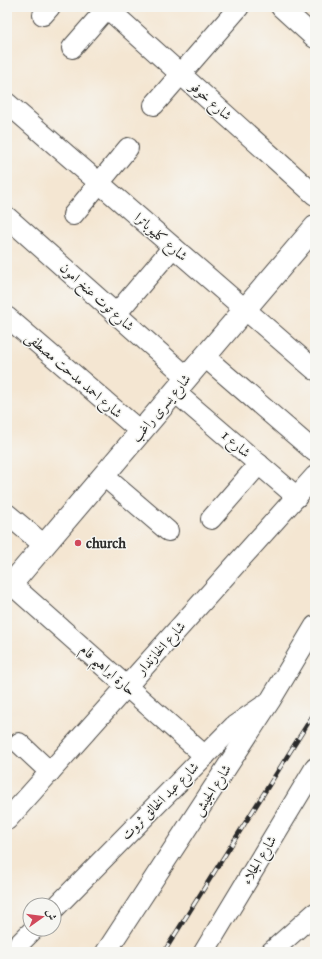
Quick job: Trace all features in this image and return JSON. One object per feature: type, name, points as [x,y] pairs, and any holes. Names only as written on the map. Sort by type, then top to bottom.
[{"type":"main road","name":"شارع يسرى راغب","points":[[9,587],[315,227]]},
{"type":"street","points":[[154,105],[239,7]]},
{"type":"street","points":[[281,7],[315,38]]},
{"type":"street","points":[[72,48],[107,8]]},
{"type":"street","name":"شارع خوفو","points":[[107,8],[315,195]]},
{"type":"street","name":"شارع كليوباترا","points":[[7,103],[315,370]]},
{"type":"street","points":[[73,215],[98,182],[128,148]]},
{"type":"street","name":"شارع توت عنخ امون","points":[[7,217],[116,314],[181,385]]},
{"type":"street","points":[[116,314],[173,247]]},
{"type":"street","name":"شارع احمد مدحت مصطفى","points":[[7,318],[141,432]]},
{"type":"street","points":[[205,357],[315,452]]},
{"type":"street","name":"شارع 1","points":[[181,385],[259,464],[297,497]]},
{"type":"street","points":[[211,519],[259,464]]},
{"type":"street","points":[[104,476],[168,531]]},
{"type":"street","name":"شارع الخازندار","points":[[7,820],[315,476]]},
{"type":"street","points":[[7,514],[44,546]]},
{"type":"street","name":"حارة ابراهيم فام","points":[[9,587],[127,687],[205,756]]},
{"type":"street","name":"شارع الجيش","points":[[106,952],[270,701],[315,626]]},
{"type":"street","name":"شارع عبد الخالق ثروت","points":[[62,901],[234,726],[270,701]]},
{"type":"street","points":[[19,743],[50,772]]},
{"type":"street","name":"شارع الجلاء","points":[[204,952],[315,768]]},
{"type":"street","points":[[271,952],[315,913]]},
{"type":"street","points":[[11,952],[26,937]]},
{"type":"railway","points":[[164,952],[315,712]]},
{"type":"place","name":"church","points":[[78,543]]}]
